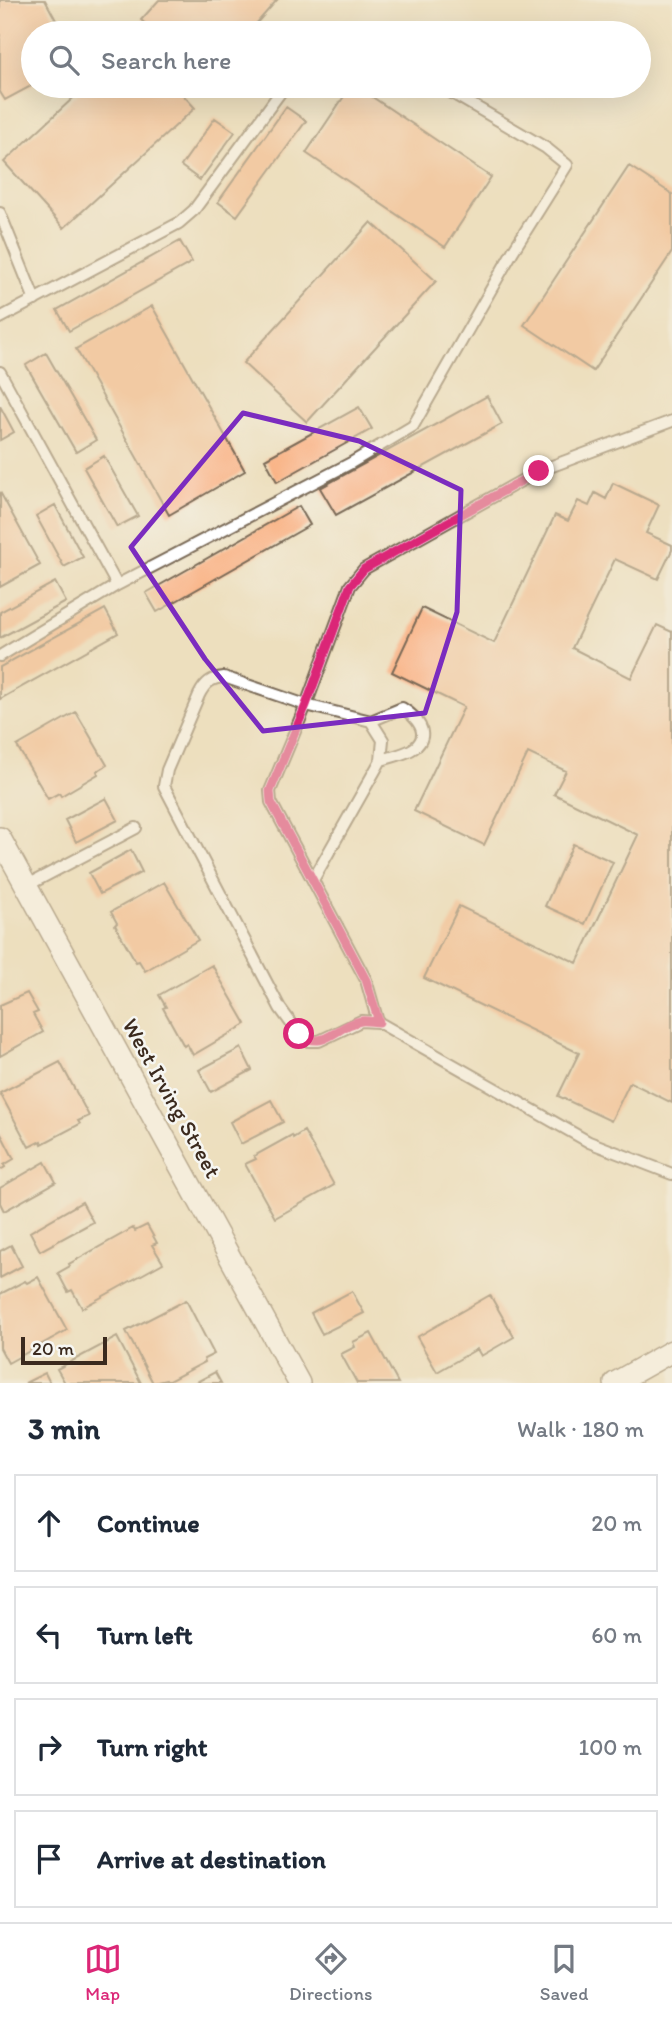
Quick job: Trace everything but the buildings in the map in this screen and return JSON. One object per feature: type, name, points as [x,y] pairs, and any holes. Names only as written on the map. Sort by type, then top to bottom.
[{"type":"street","name":"West Irving Street","points":[[0,838],[299,1383]]},
{"type":"street","points":[[615,1383],[672,1351]]},
{"type":"lane","points":[[0,318],[179,223],[194,210],[276,98]]},
{"type":"lane","points":[[0,656],[117,585],[351,463],[414,426],[513,251],[567,165],[546,148],[460,98]]},
{"type":"lane","points":[[0,213],[34,300]]},
{"type":"lane","points":[[0,372],[117,585]]},
{"type":"lane","points":[[379,1022],[366,980],[271,802],[270,791],[306,705],[350,586],[364,569],[539,471],[672,421]]},
{"type":"lane","points":[[382,760],[415,748],[421,737],[421,726],[414,715],[402,708],[371,721],[306,705],[225,677],[213,678],[204,685],[167,770],[164,786],[280,1008],[299,1034],[309,1041],[319,1041],[361,1021],[379,1022],[589,1142],[672,1174]]},
{"type":"lane","points":[[313,880],[382,760],[383,740],[371,721]]},
{"type":"lane","points":[[26,886],[136,828]]},
{"type":"highlighted area","points":[[243,413],[359,441],[461,490],[457,612],[425,713],[263,731],[205,659],[131,547]]},
{"type":"route","points":[[299,1034],[309,1041],[319,1041],[361,1021],[379,1022],[366,980],[271,802],[270,791],[306,705],[350,586],[364,569],[539,471]]}]
